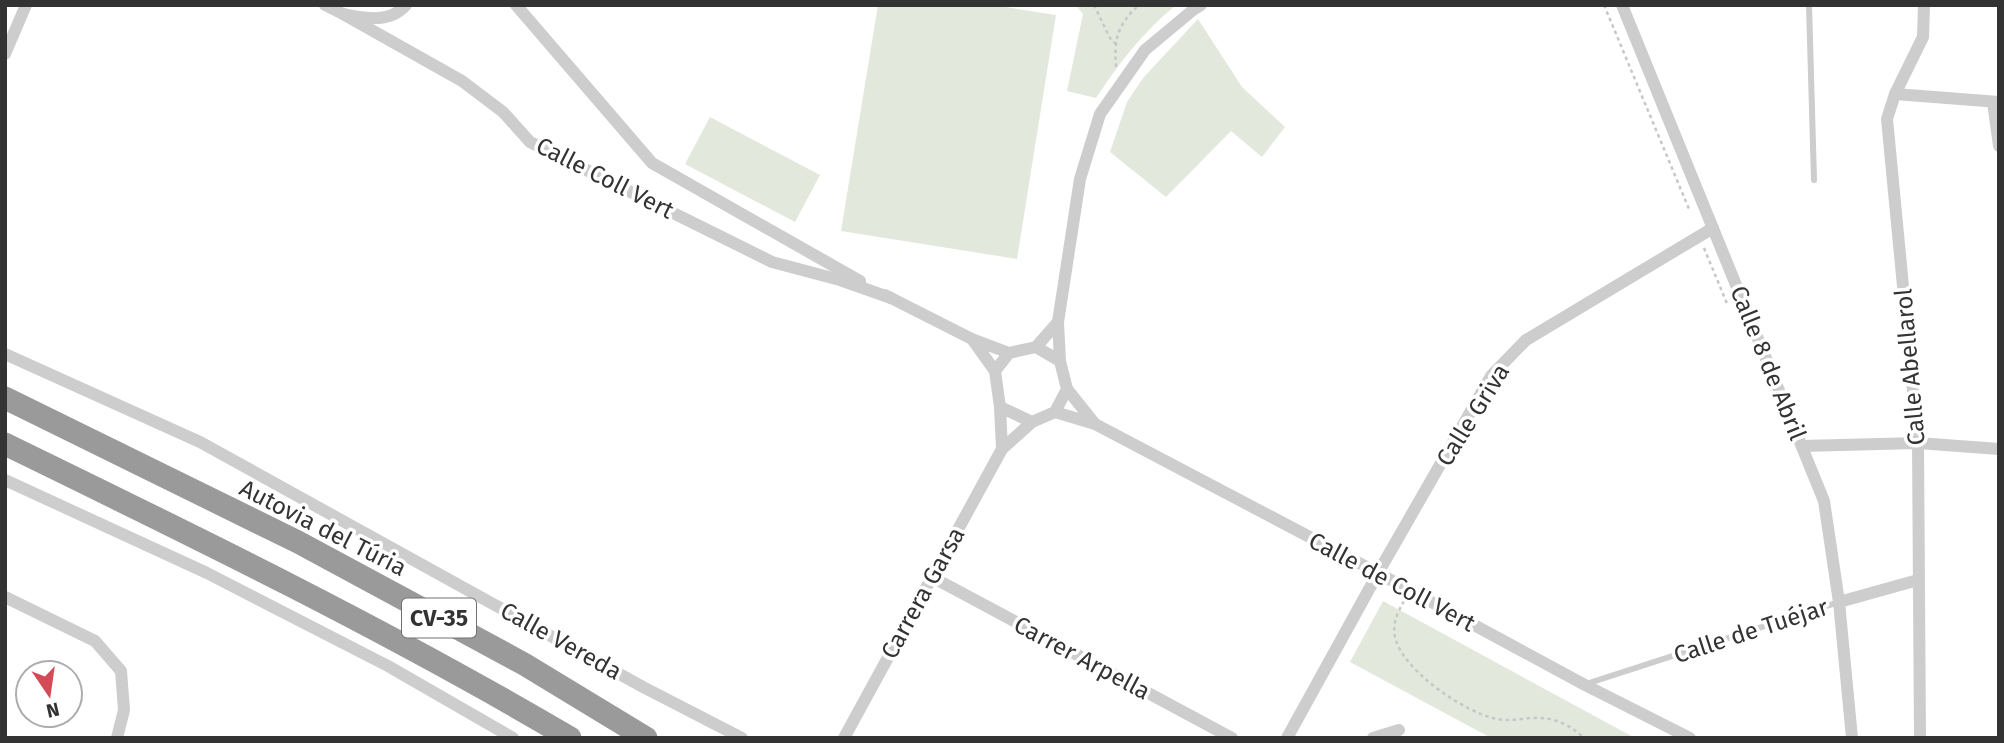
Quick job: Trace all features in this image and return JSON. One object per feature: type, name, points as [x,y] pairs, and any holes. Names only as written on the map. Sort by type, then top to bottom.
[{"type":"highway","name":"Autovia del Túria","points":[[5,398],[310,549],[524,664],[646,738]]},
{"type":"highway","name":"CV-35","points":[[5,444],[289,583],[502,698],[570,738]]},
{"type":"street","points":[[5,54],[26,5]]},
{"type":"street","name":"Calle Coll Vert","points":[[325,5],[462,81],[503,113],[530,142],[772,262],[840,280],[891,298]]},
{"type":"street","name":"Calle Coll Vert","points":[[343,14],[376,20],[402,10],[406,5]]},
{"type":"street","name":"Calle Coll Vert","points":[[516,5],[652,163],[891,298],[972,339],[1009,353]]},
{"type":"street","points":[[1000,407],[1032,422],[1055,412],[1068,389],[1060,361],[1058,322],[1080,179],[1100,114],[1145,50],[1201,5]]},
{"type":"street","name":"Calle 8 de Abril","points":[[1622,5],[1824,501],[1839,602],[1852,738]]},
{"type":"street","name":"Calle Abellarol","points":[[1920,738],[1917,443],[1887,119],[1895,94],[1923,37],[1924,5]]},
{"type":"street","points":[[1895,94],[1996,102],[1999,146]]},
{"type":"street","name":"Calle Griva","points":[[1287,738],[1378,573],[1492,376],[1525,340],[1713,228]]},
{"type":"street","points":[[1002,449],[995,371],[1009,353],[1036,347],[1058,322]]},
{"type":"street","name":"Calle Coll Vert","points":[[972,339],[995,371]]},
{"type":"street","points":[[1036,347],[1060,361]]},
{"type":"street","name":"Calle Vereda","points":[[5,354],[200,442],[643,687],[742,738]]},
{"type":"street","name":"Calle de Coll Vert","points":[[1068,389],[1095,424]]},
{"type":"street","name":"Calle de Coll Vert","points":[[1055,412],[1095,424],[1585,685],[1690,738]]},
{"type":"street","name":"Carrera Garsa","points":[[844,738],[1002,449],[1032,422]]},
{"type":"street","points":[[1802,446],[1917,443],[1999,449]]},
{"type":"street","points":[[5,480],[232,585],[388,666],[513,738]]},
{"type":"street","name":"Carrer Arpella","points":[[932,578],[1232,738]]},
{"type":"street","name":"Calle de Tuéjar","points":[[1839,602],[1917,580]]},
{"type":"street","points":[[5,597],[95,641],[121,671],[124,710],[117,738]]},
{"type":"street","points":[[1373,738],[1399,730]]},
{"type":"lane","points":[[1810,5],[1814,180]]},
{"type":"lane","name":"Calle de Tuéjar","points":[[1585,685],[1839,602]]},
{"type":"path","points":[[1094,5],[1110,38],[1116,44]]},
{"type":"path","points":[[1116,69],[1119,30],[1126,17],[1139,5]]},
{"type":"path","points":[[1604,5],[1729,308]]},
{"type":"path","points":[[1409,590],[1394,622],[1395,637],[1408,661],[1432,685],[1472,711],[1496,719],[1517,721],[1540,718],[1555,721],[1569,726],[1584,738]]},
{"type":"shaded area","points":[[878,5],[993,5],[1056,15],[1017,259],[841,231]]},
{"type":"shaded area","points":[[1076,5],[1176,5],[1132,48],[1096,98],[1067,91],[1083,14]]},
{"type":"shaded area","points":[[1198,19],[1242,87],[1285,127],[1262,157],[1231,131],[1166,197],[1110,152],[1127,102],[1143,78]]},
{"type":"shaded area","points":[[710,117],[820,175],[795,222],[685,164]]},
{"type":"shaded area","points":[[1383,601],[1635,738],[1491,738],[1350,662]]}]
